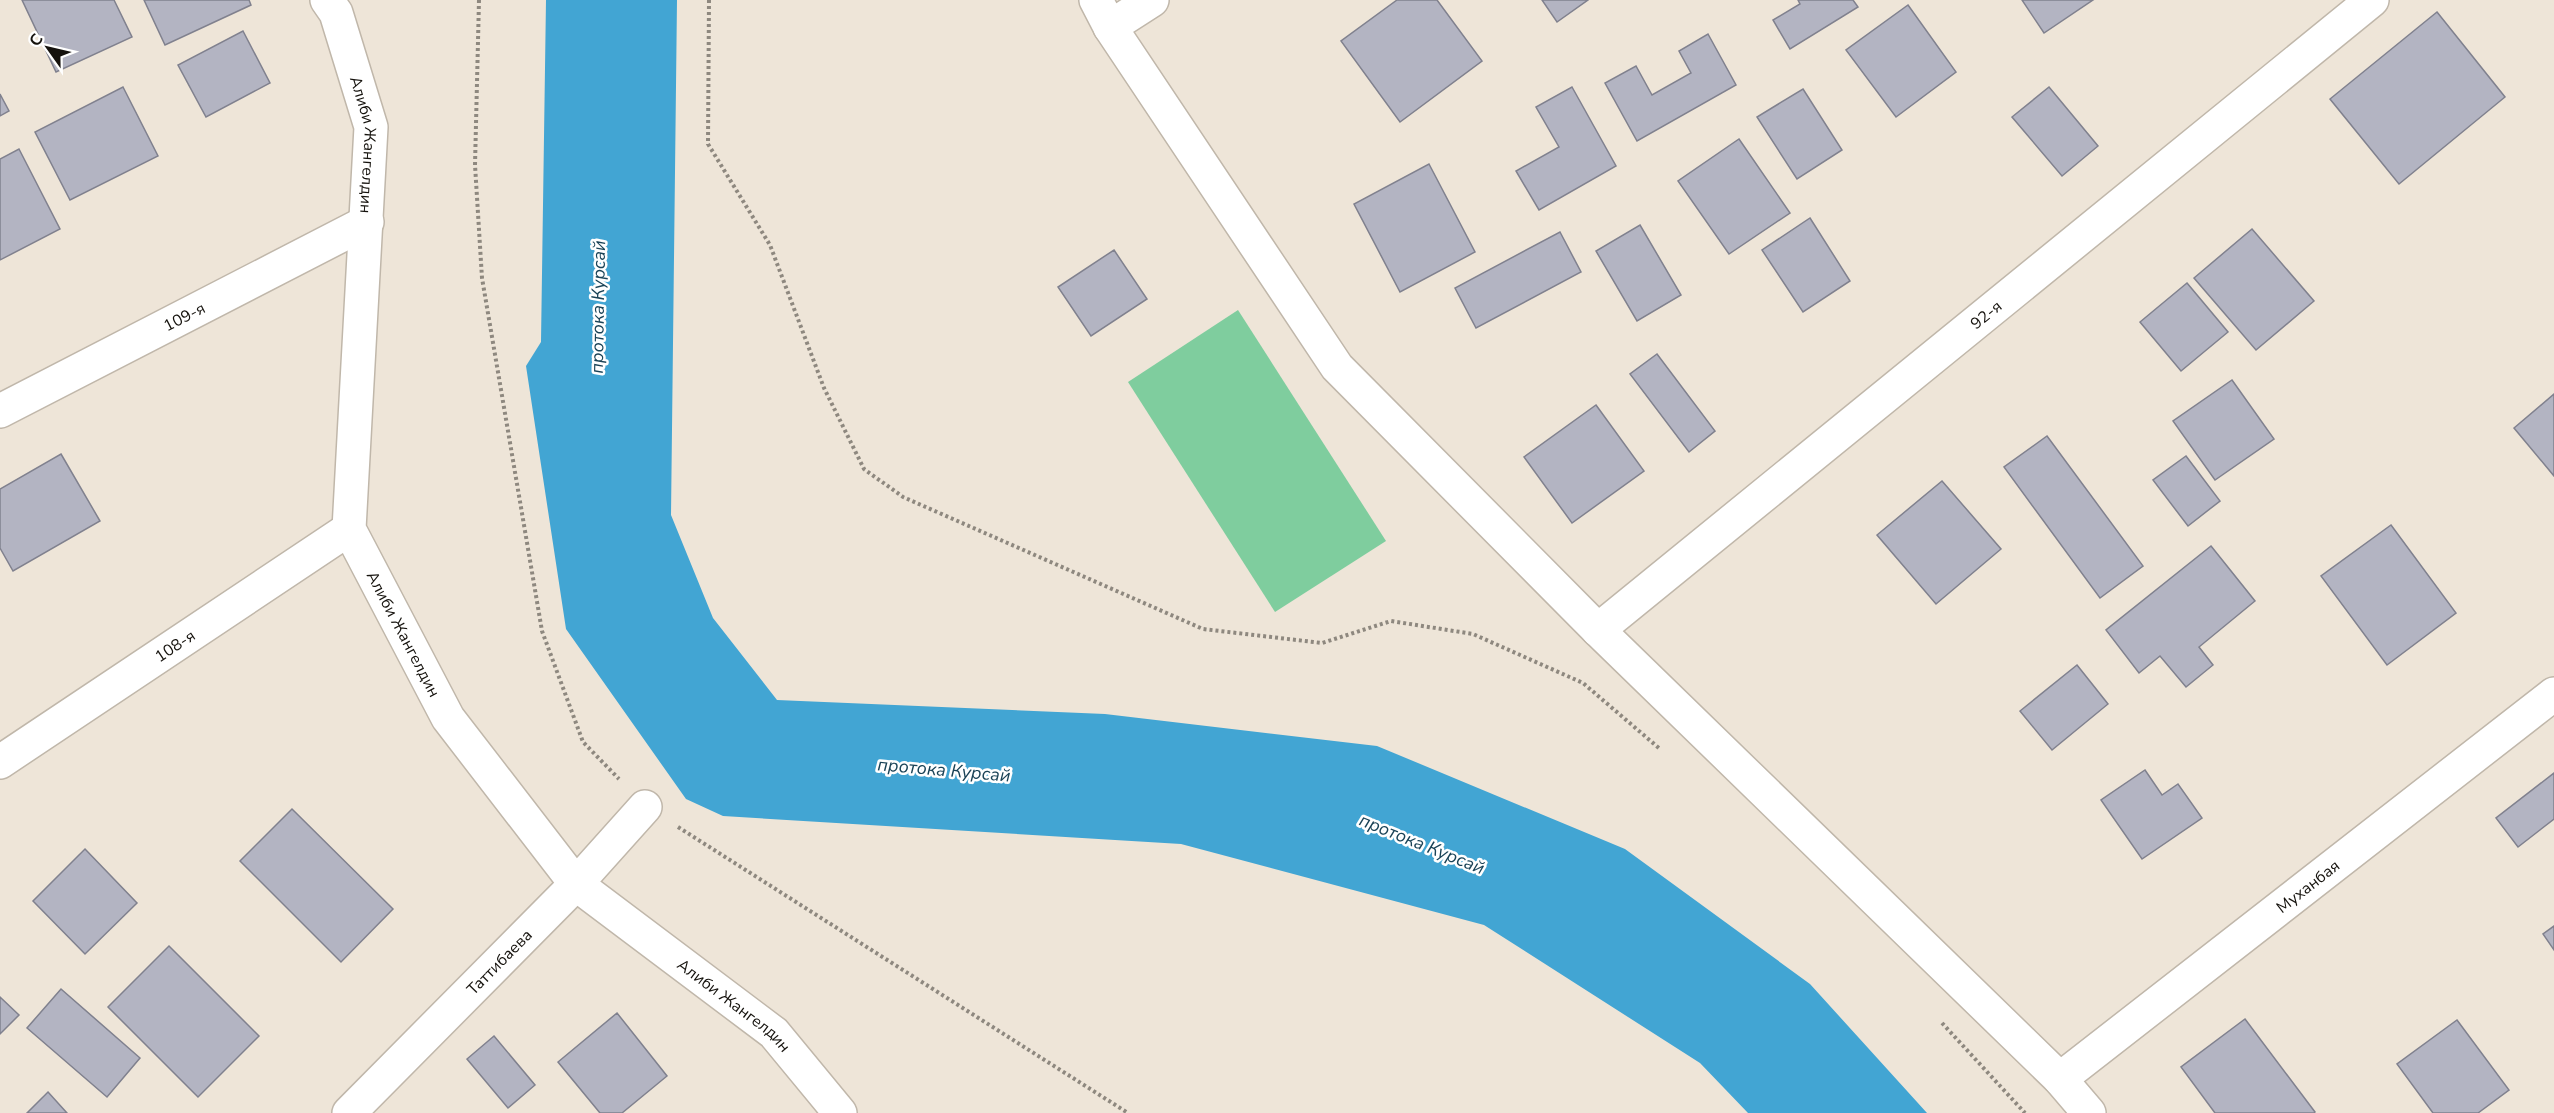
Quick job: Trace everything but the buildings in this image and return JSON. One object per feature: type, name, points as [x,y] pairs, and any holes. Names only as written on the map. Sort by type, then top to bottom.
[{"type":"street","name":"Алиби Жангелдин","points":[[327,0],[336,13],[372,127],[349,529],[448,718],[576,884],[774,1033],[840,1113]]},
{"type":"street","points":[[1152,0],[1103,14],[1337,367],[1598,630],[2060,1079],[2089,1113]]},
{"type":"street","name":"92-я","points":[[1598,630],[2372,0]]},
{"type":"street","name":"109-я","points":[[0,411],[367,222]]},
{"type":"street","name":"108-я","points":[[0,762],[349,529]]},
{"type":"street","name":"Муханбая","points":[[2060,1079],[2554,694]]},
{"type":"street","name":"Таттибаева","points":[[349,1113],[576,884],[645,807]]},
{"type":"path","points":[[479,0],[475,165],[482,278],[542,631],[583,742],[645,807],[1128,1113]]},
{"type":"path","points":[[709,0],[708,144],[770,245],[824,388],[864,469],[903,497],[1203,629],[1322,643],[1391,621],[1473,634],[1583,683],[1662,751]]},
{"type":"path","points":[[1937,1018],[2025,1113]]},
{"type":"green space","points":[[1238,310],[1386,541],[1275,612],[1128,382]]},
{"type":"water","name":"протока Курсай","points":[[546,0],[677,0],[671,515],[713,618],[777,700],[1105,714],[1377,746],[1625,849],[1810,984],[1927,1113],[1748,1113],[1700,1063],[1484,925],[1181,844],[723,816],[686,799],[566,629],[526,366],[541,342]]}]
